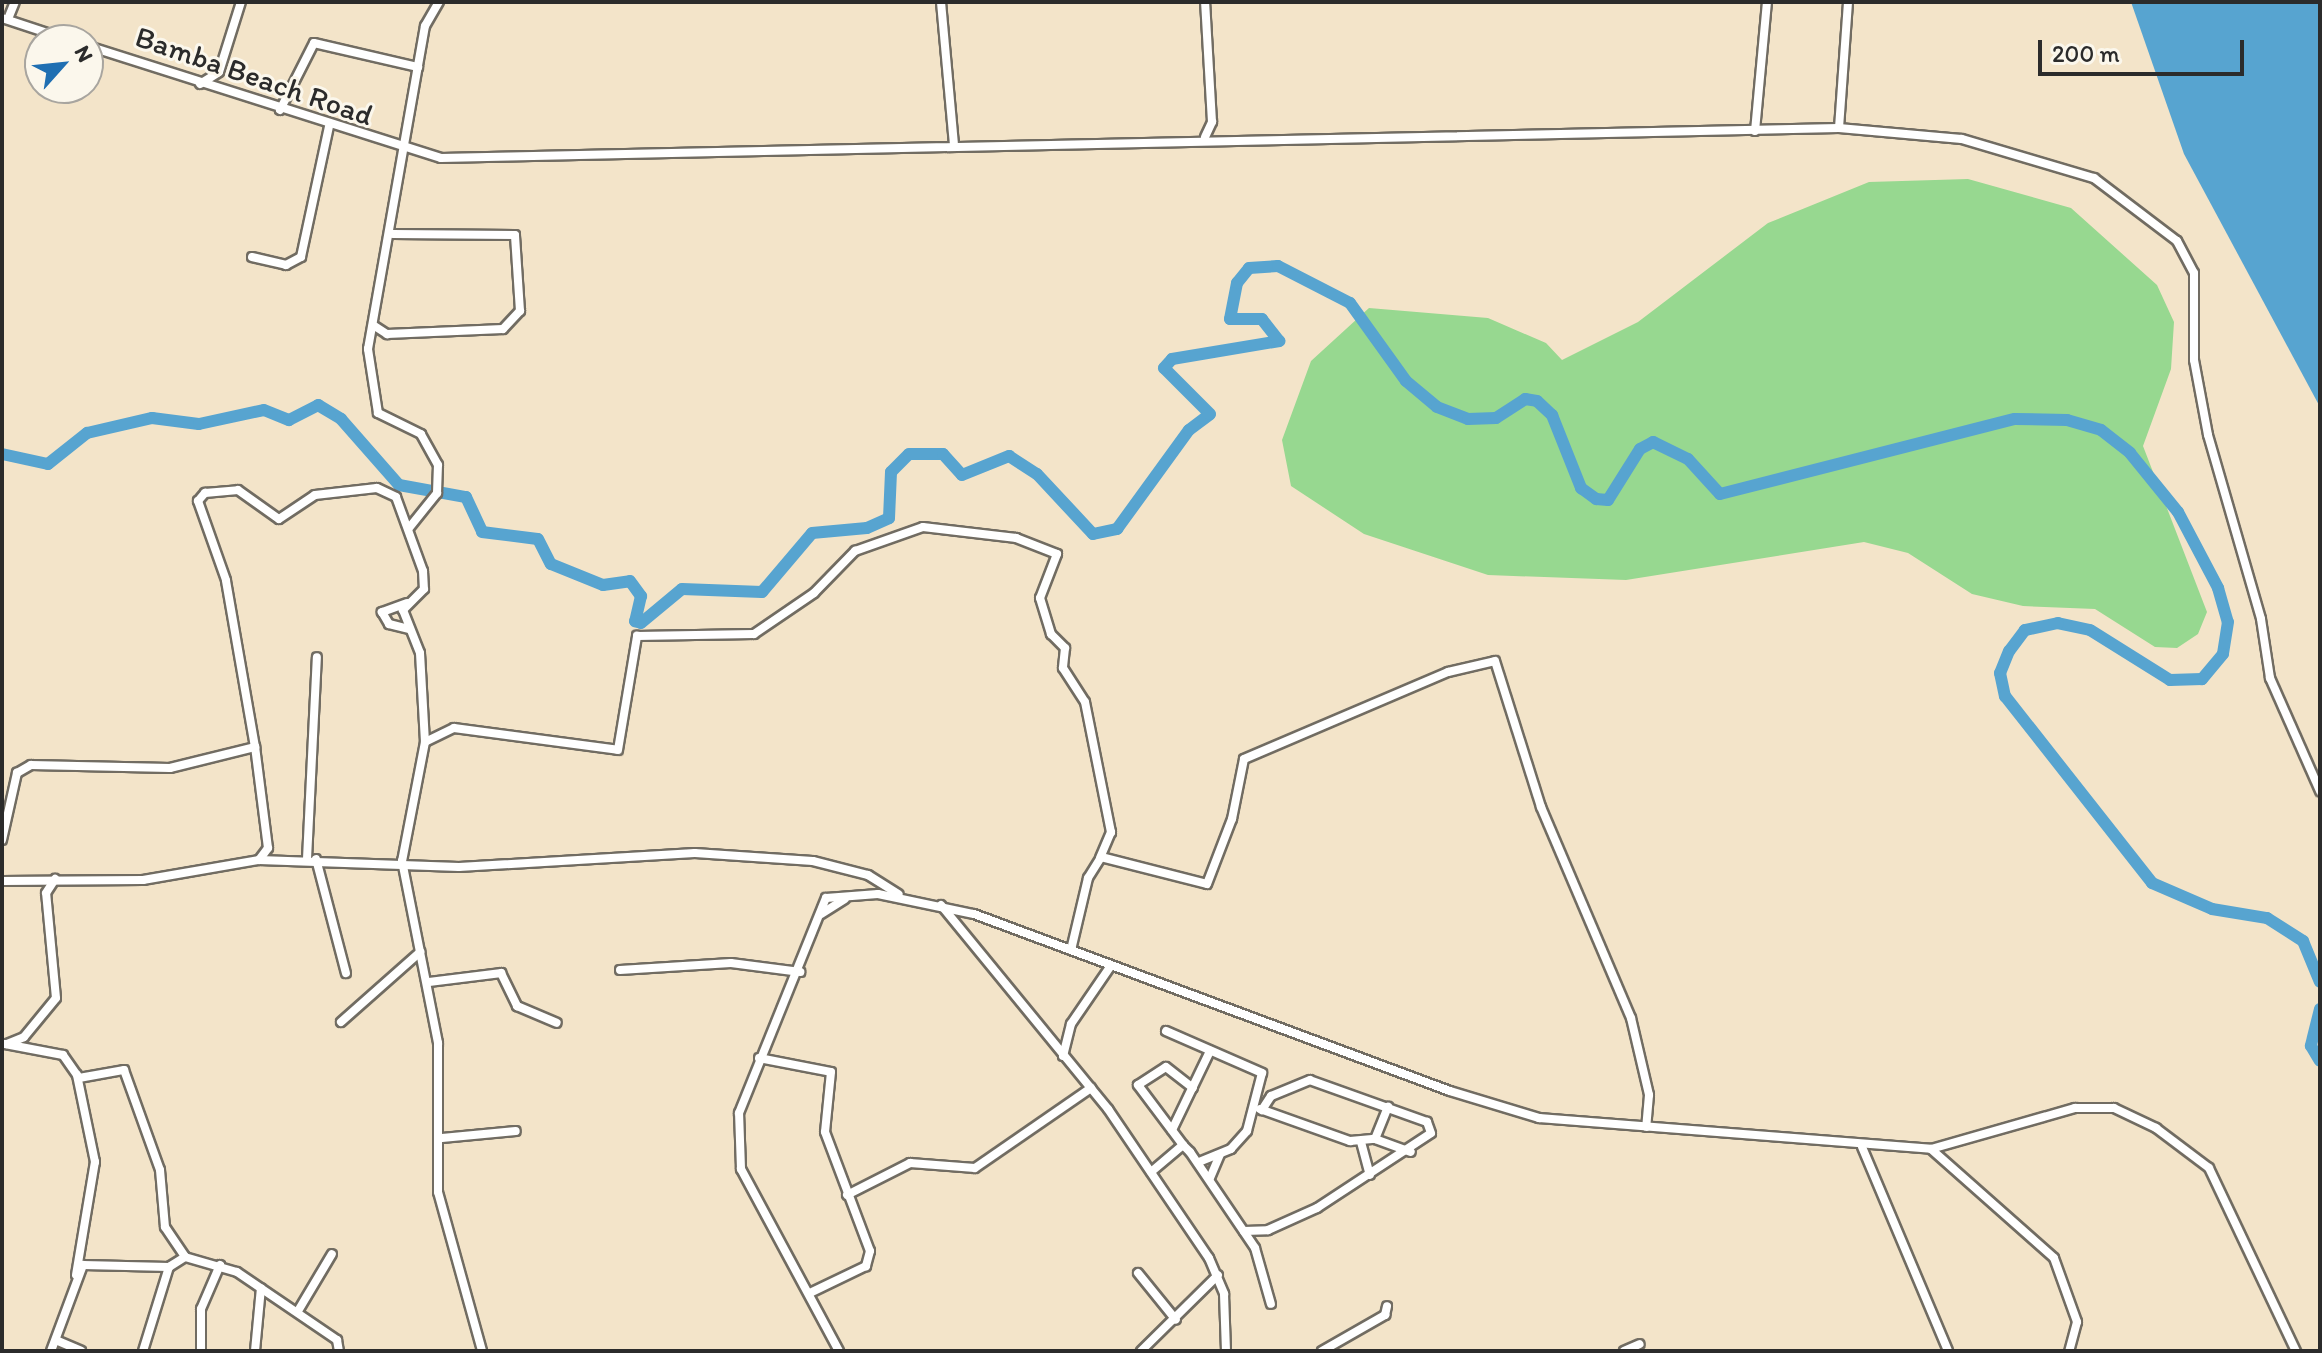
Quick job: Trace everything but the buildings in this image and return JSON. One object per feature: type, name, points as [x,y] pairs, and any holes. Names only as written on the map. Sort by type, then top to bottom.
[{"type":"street","points":[[15,2],[5,18],[24,25]]},
{"type":"street","points":[[200,84],[219,72],[241,2]]},
{"type":"street","points":[[409,528],[437,493],[440,475],[421,434],[378,413],[368,349],[393,234],[425,26],[439,2]]},
{"type":"street","points":[[941,2],[954,146]]},
{"type":"street","points":[[1205,2],[1212,122],[1205,137]]},
{"type":"street","points":[[1755,131],[1767,2]]},
{"type":"street","points":[[1839,128],[1848,2]]},
{"type":"street","points":[[280,110],[314,43],[418,67]]},
{"type":"street","name":"Bamba Beach Road","points":[[104,51],[406,151],[485,158],[1205,137],[1839,128],[1962,139],[2094,178],[2186,253],[2208,435],[2261,619],[2270,678],[2320,791]]},
{"type":"street","points":[[252,257],[286,265],[301,257],[329,126]]},
{"type":"street","points":[[373,325],[387,334],[503,329],[520,311],[515,235],[393,234]]},
{"type":"street","points":[[259,860],[268,848],[255,747],[226,580],[201,495],[238,490],[279,519],[315,495],[377,488],[396,497],[409,528],[424,589],[407,603],[382,612],[389,624],[409,629]]},
{"type":"street","points":[[425,742],[454,728],[618,750],[637,636],[754,634],[814,593],[855,551],[923,527],[1016,538],[1057,554],[1040,598],[1051,634],[1065,648],[1063,668],[1085,702],[1111,832],[1068,939],[1071,950]]},
{"type":"street","points":[[407,603],[409,629],[420,653],[425,742],[402,861],[429,982],[442,1138],[438,1192],[482,1351]]},
{"type":"street","points":[[317,657],[311,859],[346,973]]},
{"type":"street","points":[[1100,858],[1207,884],[1232,819],[1244,759],[1456,668],[1495,661],[1536,794],[1631,1018],[1649,1095],[1646,1127]]},
{"type":"street","points":[[2,840],[17,773],[31,765],[170,768],[255,747]]},
{"type":"street","points":[[2,881],[143,880],[259,860],[402,861],[434,868],[671,854],[791,858],[868,875],[899,895]]},
{"type":"street","points":[[4,1044],[24,1037],[56,998],[46,893],[55,879]]},
{"type":"street","points":[[839,1351],[741,1169],[739,1113],[759,1058],[800,972],[821,914],[846,899],[899,895],[941,904],[1450,1091],[1539,1118],[1862,1147],[1931,1149],[2075,1108],[2134,1115],[2209,1168],[2296,1351]]},
{"type":"street","points":[[941,904],[1091,1088],[1151,1172],[1218,1275],[1226,1351]]},
{"type":"street","points":[[1057,945],[1068,939]]},
{"type":"street","points":[[341,1022],[420,952]]},
{"type":"street","points":[[620,970],[731,963],[800,972]]},
{"type":"street","points":[[1064,1057],[1071,1024],[1110,967]]},
{"type":"street","points":[[429,982],[501,973],[517,1006],[557,1023]]},
{"type":"street","points":[[1166,1031],[1210,1051],[1260,1067],[1260,1109]]},
{"type":"street","points":[[4,1044],[63,1055],[77,1075],[95,1162],[76,1275],[58,1341],[51,1351]]},
{"type":"street","points":[[1172,1130],[1210,1051]]},
{"type":"street","points":[[759,1058],[831,1072],[825,1132],[871,1261],[810,1293]]},
{"type":"street","points":[[1193,1088],[1166,1067],[1139,1081],[1183,1145],[1199,1162],[1244,1231],[1271,1304]]},
{"type":"street","points":[[77,1075],[127,1073],[160,1170],[165,1227],[185,1257],[220,1265],[261,1288],[337,1340],[339,1351]]},
{"type":"street","points":[[1199,1162],[1220,1155],[1247,1131],[1271,1096],[1310,1080],[1430,1125],[1424,1143],[1411,1152],[1288,1223],[1244,1231]]},
{"type":"street","points":[[847,1195],[910,1163],[975,1168],[1091,1088]]},
{"type":"street","points":[[1375,1139],[1388,1107]]},
{"type":"street","points":[[1260,1109],[1361,1142],[1375,1139],[1411,1152]]},
{"type":"street","points":[[442,1138],[516,1131]]},
{"type":"street","points":[[1361,1142],[1370,1175]]},
{"type":"street","points":[[1151,1172],[1183,1145]]},
{"type":"street","points":[[1862,1147],[1869,1156],[1948,1351]]},
{"type":"street","points":[[1869,1156],[1877,1147]]},
{"type":"street","points":[[1931,1149],[2054,1258],[2077,1322],[2069,1351]]},
{"type":"street","points":[[1210,1178],[1220,1155]]},
{"type":"street","points":[[298,1311],[332,1254]]},
{"type":"street","points":[[76,1275],[94,1262],[169,1267],[185,1257]]},
{"type":"street","points":[[201,1351],[201,1309],[220,1265]]},
{"type":"street","points":[[143,1351],[169,1267]]},
{"type":"street","points":[[1138,1273],[1176,1320]]},
{"type":"street","points":[[1141,1351],[1176,1320],[1218,1275]]},
{"type":"street","points":[[255,1351],[261,1288]]},
{"type":"street","points":[[1322,1351],[1336,1348],[1385,1315],[1387,1306]]},
{"type":"street","points":[[58,1341],[81,1351]]},
{"type":"street","points":[[1624,1351],[1640,1344]]},
{"type":"green space","points":[[1968,179],[2071,208],[2157,285],[2174,322],[2171,369],[2143,446],[2207,612],[2198,634],[2177,648],[2155,647],[2095,609],[2023,606],[1972,594],[1908,553],[1864,542],[1626,580],[1488,575],[1364,534],[1291,486],[1282,440],[1311,361],[1369,308],[1488,318],[1546,343],[1562,360],[1638,322],[1768,223],[1869,182]]},
{"type":"water","points":[[2131,2],[2320,2],[2320,407],[2184,154]]},
{"type":"waterway","points":[[2,454],[48,464],[87,433],[152,418],[199,424],[264,410],[289,420],[318,405],[341,419],[399,485],[466,497],[482,532],[538,539],[551,564],[603,585],[630,581],[641,596],[635,621],[641,623],[682,589],[762,592],[812,533],[867,528],[889,518],[891,472],[909,454],[943,454],[962,475],[1009,456],[1037,474],[1093,534],[1117,529],[1189,430],[1210,414],[1164,368],[1172,359],[1279,341],[1262,319],[1230,319],[1237,283],[1249,268],[1278,266],[1350,303],[1406,381],[1437,407],[1468,419],[1496,418],[1525,399],[1537,401],[1552,415],[1581,488],[1596,499],[1608,500],[1640,449],[1653,442],[1688,459],[1720,494],[2015,419],[2067,420],[2101,430],[2130,453],[2178,512],[2218,588],[2228,622],[2223,654],[2202,679],[2170,680],[2090,630],[2058,623],[2025,630],[2009,651],[2000,673],[2005,696],[2152,883],[2212,909],[2267,918],[2303,941],[2320,982]]},
{"type":"waterway","points":[[2320,1009],[2311,1046],[2320,1061]]}]
